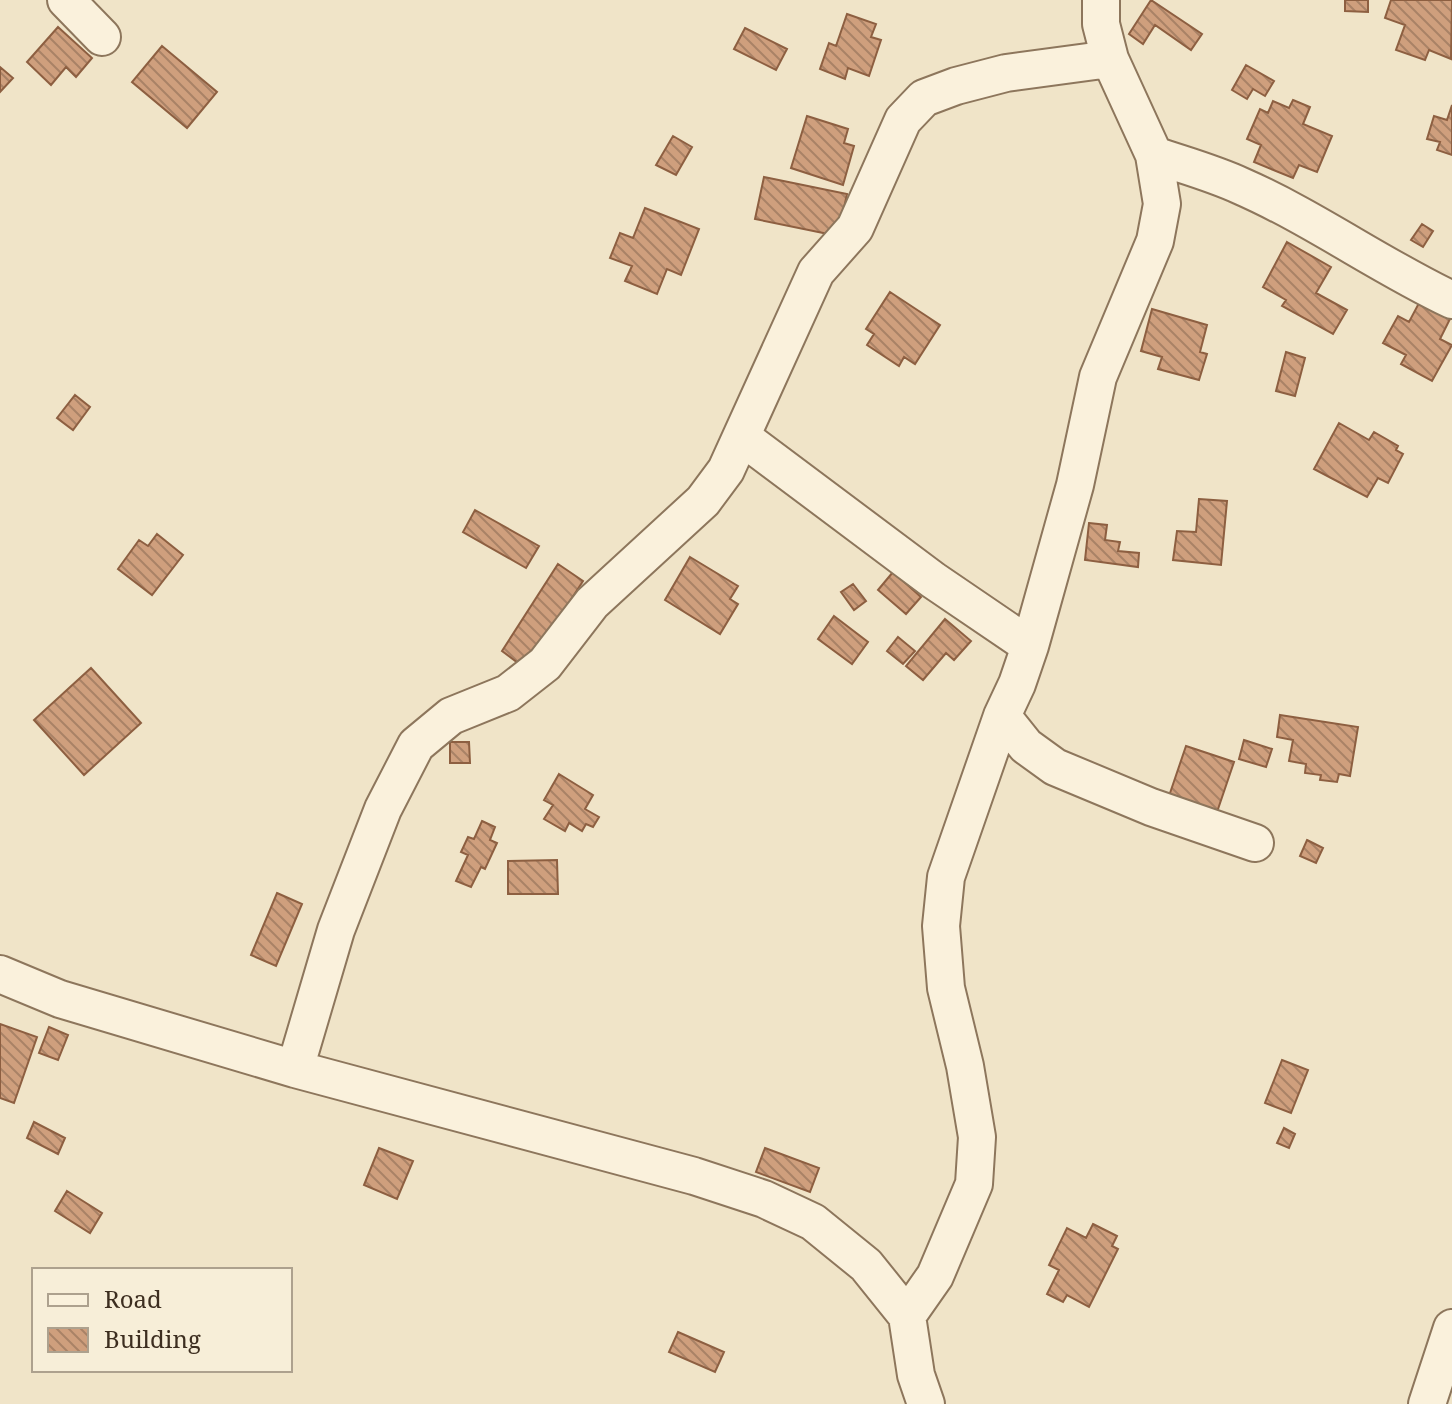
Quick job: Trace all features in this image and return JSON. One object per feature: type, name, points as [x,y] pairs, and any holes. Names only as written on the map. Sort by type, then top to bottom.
[{"type":"street","points":[[66,0],[102,37]]},
{"type":"street","points":[[907,1316],[935,1276],[974,1184],[977,1137],[965,1066],[946,988],[941,926],[946,877],[1030,646],[1075,485],[1098,377],[1155,241],[1162,204],[1154,155],[1110,59],[1101,24],[1101,0]]},
{"type":"street","points":[[295,1069],[336,930],[383,809],[416,745],[451,716],[508,693],[545,664],[592,603],[703,501],[726,470],[816,272],[855,228],[903,120],[924,98],[956,86],[1006,73],[1110,59]]},
{"type":"street","points":[[1154,155],[1240,185],[1452,300]]},
{"type":"street","points":[[742,437],[921,571],[1030,646]]},
{"type":"street","points":[[1002,716],[1026,746],[1055,767],[1151,807],[1255,843]]},
{"type":"street","points":[[0,974],[60,999],[295,1069],[694,1176],[764,1199],[813,1222],[866,1265],[907,1316],[916,1375],[926,1404]]},
{"type":"street","points":[[1427,1404],[1452,1328]]},
{"type":"building","points":[[1151,0],[1202,34],[1191,50],[1155,25],[1143,44],[1129,34]]},
{"type":"building","points":[[1345,0],[1368,0],[1368,12],[1345,11]]},
{"type":"building","points":[[1391,0],[1452,0],[1451,59],[1429,50],[1425,60],[1396,50],[1405,25],[1385,18]]},
{"type":"building","points":[[847,14],[876,24],[871,37],[881,40],[869,76],[848,68],[845,79],[820,69],[829,43],[836,46]]},
{"type":"building","points":[[58,27],[92,58],[76,77],[66,67],[51,85],[27,62]]},
{"type":"building","points":[[745,28],[787,49],[776,70],[734,49]]},
{"type":"building","points":[[162,46],[217,92],[187,128],[132,82]]},
{"type":"building","points":[[1246,65],[1274,81],[1265,96],[1253,89],[1247,99],[1232,90]]},
{"type":"building","points":[[0,67],[13,78],[0,92]]},
{"type":"building","points":[[1293,100],[1310,107],[1303,124],[1332,136],[1317,172],[1299,165],[1293,178],[1254,162],[1261,145],[1247,139],[1260,109],[1268,113],[1273,101],[1289,108]]},
{"type":"building","points":[[1452,105],[1452,155],[1437,150],[1440,142],[1427,139],[1434,116],[1447,120]]},
{"type":"building","points":[[807,116],[848,129],[844,143],[854,146],[843,185],[791,168]]},
{"type":"building","points":[[673,136],[692,147],[676,175],[656,165]]},
{"type":"building","points":[[764,177],[847,194],[838,236],[755,219]]},
{"type":"building","points":[[645,208],[699,229],[681,275],[667,269],[657,294],[625,281],[632,266],[610,258],[620,233],[633,238]]},
{"type":"building","points":[[1422,224],[1433,231],[1423,247],[1411,240]]},
{"type":"building","points":[[1287,242],[1331,267],[1316,293],[1347,310],[1333,334],[1282,306],[1286,300],[1263,287]]},
{"type":"building","points":[[890,292],[940,325],[915,364],[904,357],[899,366],[867,345],[874,334],[866,329]]},
{"type":"building","points":[[1419,303],[1450,319],[1440,339],[1452,345],[1432,381],[1401,364],[1406,355],[1383,343],[1398,316],[1409,322]]},
{"type":"building","points":[[1152,309],[1207,325],[1200,352],[1207,354],[1199,380],[1158,369],[1162,357],[1141,351]]},
{"type":"building","points":[[1286,352],[1305,358],[1295,396],[1276,391]]},
{"type":"building","points":[[75,395],[90,407],[73,430],[57,418]]},
{"type":"building","points":[[1339,423],[1369,440],[1374,432],[1398,446],[1396,450],[1403,454],[1388,483],[1378,478],[1367,497],[1314,469]]},
{"type":"building","points":[[1199,499],[1227,501],[1221,565],[1173,560],[1177,531],[1196,532]]},
{"type":"building","points":[[475,510],[539,546],[526,568],[463,532]]},
{"type":"building","points":[[1089,523],[1107,525],[1105,540],[1120,542],[1118,551],[1139,553],[1138,567],[1085,560]]},
{"type":"building","points":[[157,534],[183,555],[152,595],[118,569],[139,540],[148,546]]},
{"type":"building","points":[[690,557],[738,586],[730,599],[738,604],[720,634],[665,600]]},
{"type":"building","points":[[558,564],[583,581],[526,669],[502,651]]},
{"type":"building","points":[[893,572],[921,597],[906,614],[878,590]]},
{"type":"building","points":[[853,584],[866,601],[854,610],[841,592]]},
{"type":"building","points":[[834,616],[868,642],[852,664],[818,639]]},
{"type":"building","points":[[945,619],[971,641],[954,660],[946,653],[923,680],[906,666]]},
{"type":"building","points":[[898,637],[915,651],[903,664],[887,651]]},
{"type":"building","points":[[91,668],[141,723],[84,775],[34,720]]},
{"type":"building","points":[[1280,715],[1358,727],[1350,776],[1339,774],[1337,782],[1320,780],[1321,775],[1305,773],[1306,764],[1289,761],[1293,740],[1277,737]]},
{"type":"building","points":[[1244,740],[1272,749],[1266,767],[1239,759]]},
{"type":"building","points":[[450,742],[469,742],[470,763],[450,763]]},
{"type":"building","points":[[1186,746],[1234,762],[1217,812],[1169,796]]},
{"type":"building","points":[[559,774],[593,795],[585,809],[599,817],[593,827],[586,824],[582,831],[569,823],[565,831],[544,819],[553,805],[544,800]]},
{"type":"building","points":[[482,821],[495,827],[490,840],[497,843],[485,869],[481,867],[471,887],[456,881],[468,855],[461,852],[468,837],[474,839]]},
{"type":"building","points":[[1307,840],[1323,848],[1316,863],[1300,856]]},
{"type":"building","points":[[557,860],[558,894],[508,894],[508,861]]},
{"type":"building","points":[[277,893],[302,904],[276,966],[251,955]]},
{"type":"building","points":[[0,1024],[37,1037],[14,1103],[0,1098]]},
{"type":"building","points":[[49,1027],[68,1035],[58,1060],[39,1053]]},
{"type":"building","points":[[1282,1060],[1308,1070],[1291,1113],[1265,1103]]},
{"type":"building","points":[[34,1122],[65,1138],[58,1154],[27,1138]]},
{"type":"building","points":[[1284,1128],[1295,1134],[1289,1148],[1277,1143]]},
{"type":"building","points":[[379,1148],[413,1161],[397,1199],[364,1185]]},
{"type":"building","points":[[765,1148],[819,1168],[810,1192],[756,1172]]},
{"type":"building","points":[[67,1191],[102,1213],[90,1233],[55,1211]]},
{"type":"building","points":[[1093,1224],[1117,1236],[1112,1246],[1118,1249],[1089,1307],[1067,1295],[1063,1302],[1047,1294],[1059,1270],[1049,1265],[1067,1228],[1086,1238]]},
{"type":"building","points":[[678,1332],[724,1352],[715,1372],[669,1352]]}]
